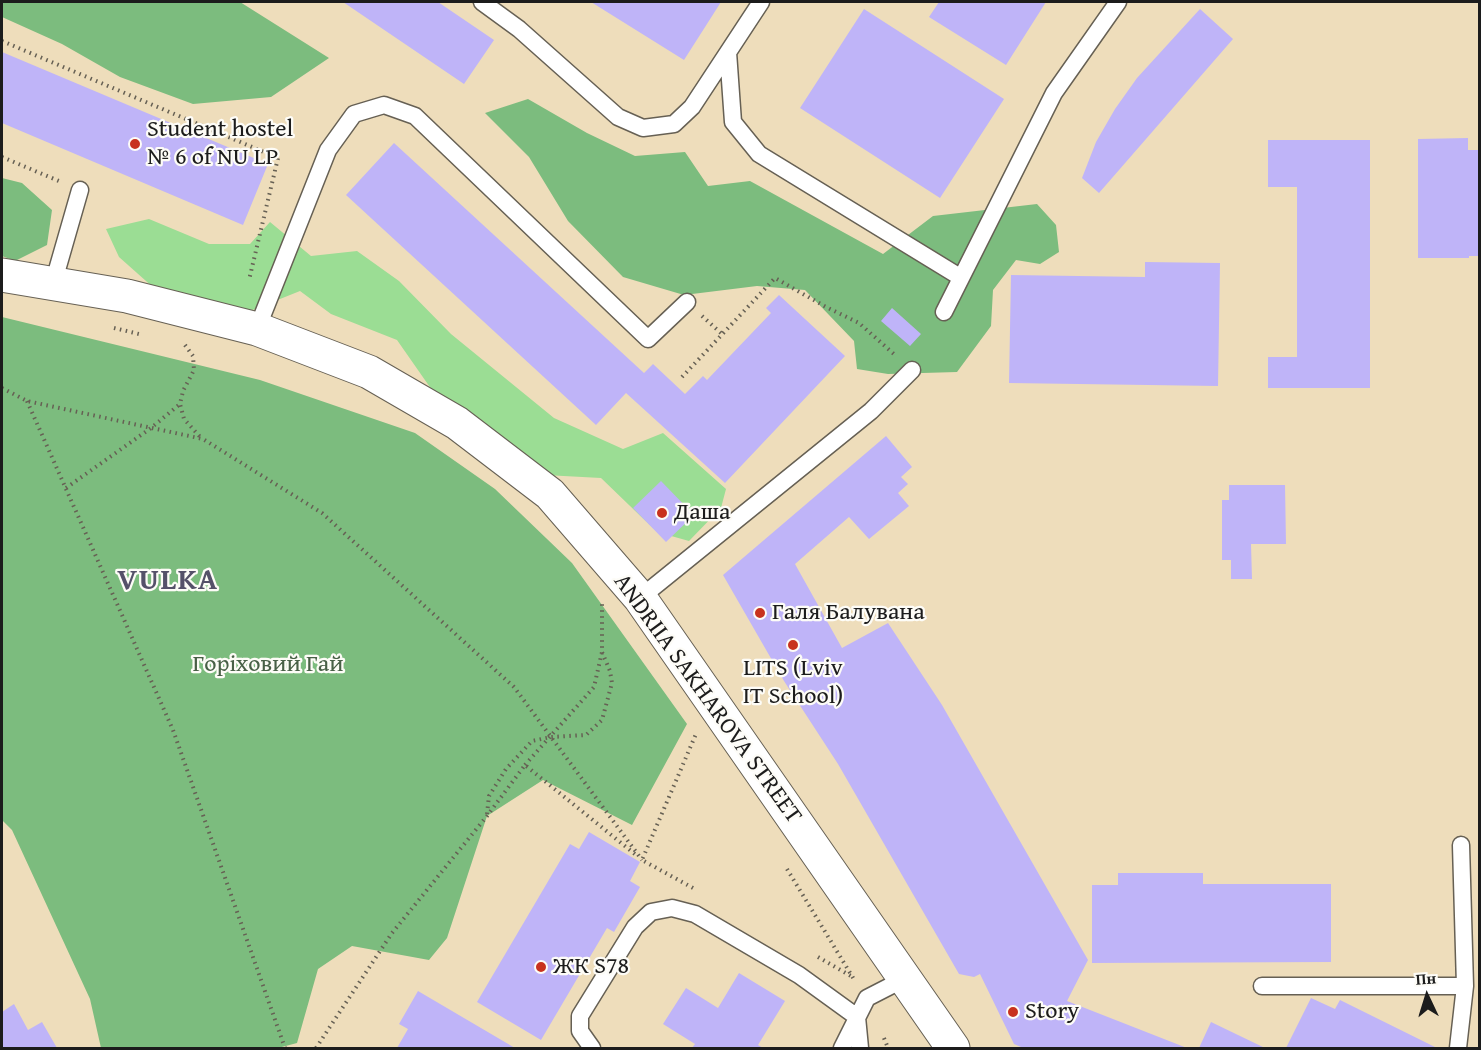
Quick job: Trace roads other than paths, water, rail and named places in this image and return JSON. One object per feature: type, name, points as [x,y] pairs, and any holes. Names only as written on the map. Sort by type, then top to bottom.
[{"type":"street","name":"ANDRIIA SAKHAROVA STREET","points":[[2,275],[127,296],[257,329],[369,372],[457,423],[550,494],[640,598],[953,1048]]},
{"type":"lane","points":[[482,2],[519,29],[618,117],[643,128],[674,124],[692,107],[760,2]]},
{"type":"lane","points":[[944,312],[1054,93],[1118,2]]},
{"type":"lane","points":[[728,52],[733,122],[759,154],[960,277]]},
{"type":"lane","points":[[257,329],[328,150],[354,114],[384,105],[415,116],[648,339],[687,302]]},
{"type":"lane","points":[[53,284],[80,190]]},
{"type":"lane","points":[[640,598],[871,411],[912,370]]},
{"type":"lane","points":[[1458,1048],[1465,986],[1461,845]]},
{"type":"lane","points":[[592,1048],[580,1031],[580,1016],[635,927],[651,912],[672,908],[695,914],[800,975],[857,1017],[860,1048]]},
{"type":"lane","points":[[842,1048],[867,998],[904,980]]},
{"type":"lane","points":[[1262,986],[1465,986]]},
{"type":"place","name":"Student hostel № 6 of NU LP","points":[[135,144]]},
{"type":"place","name":"Даша","points":[[662,513]]},
{"type":"place","name":"Галя Балувана","points":[[760,613]]},
{"type":"place","name":"LITS (Lviv IT School)","points":[[793,645]]},
{"type":"place","name":"ЖК S78","points":[[541,967]]},
{"type":"place","name":"Story","points":[[1013,1012]]},
{"type":"district","name":"VULKA","points":[[168,581]]},
{"type":"park label","name":"Горіховий Гай","points":[[268,665]]}]
